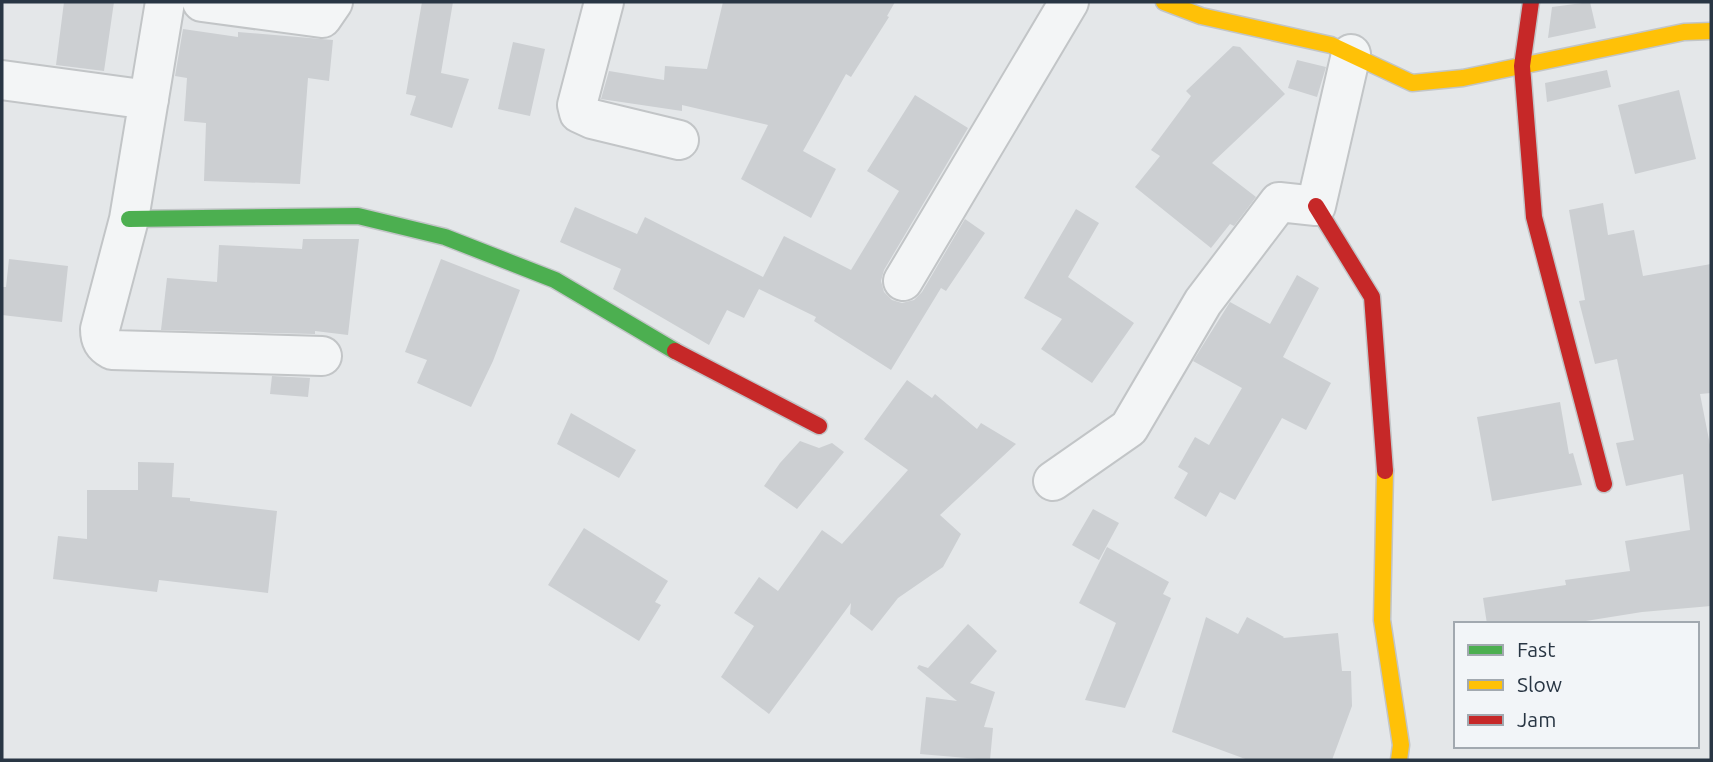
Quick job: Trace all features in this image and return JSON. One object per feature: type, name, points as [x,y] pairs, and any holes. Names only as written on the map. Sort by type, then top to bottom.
[{"type":"street","points":[[164,2],[129,219],[100,329],[100,339],[112,350],[322,356]]},
{"type":"street","points":[[202,2],[322,18],[333,2]]},
{"type":"street","points":[[604,2],[577,105],[579,113],[592,119],[679,140]]},
{"type":"street","points":[[903,281],[1069,2]]},
{"type":"street","points":[[1164,2],[1201,16],[1331,45],[1412,83],[1463,78],[1684,32],[1711,32]]},
{"type":"street","points":[[1531,2],[1522,66],[1534,217],[1604,484]]},
{"type":"street","points":[[1351,54],[1316,206],[1372,297],[1385,474],[1382,620],[1401,745],[1399,760]]},
{"type":"street","points":[[2,80],[149,100]]},
{"type":"street","points":[[1053,481],[1129,428],[1203,302],[1279,202],[1316,206]]},
{"type":"street","points":[[129,219],[358,216],[445,237],[555,280],[694,362],[819,426]]},
{"type":"building","points":[[64,2],[114,2],[104,71],[56,65]]},
{"type":"building","points":[[422,2],[453,2],[441,73],[469,79],[452,128],[410,115],[416,96],[406,94]]},
{"type":"building","points":[[723,2],[895,2],[887,16],[889,17],[851,77],[846,74],[803,151],[836,169],[811,218],[741,179],[768,125],[682,105],[682,111],[601,99],[609,71],[664,80],[665,66],[707,69]]},
{"type":"building","points":[[1590,2],[1596,28],[1548,38],[1552,7]]},
{"type":"building","points":[[183,29],[238,37],[238,32],[333,40],[329,81],[308,78],[300,184],[204,181],[206,123],[184,121],[187,78],[175,76]]},
{"type":"building","points":[[513,42],[545,49],[530,116],[498,109]]},
{"type":"building","points":[[1233,46],[1240,47],[1285,94],[1212,163],[1256,197],[1234,226],[1230,224],[1211,248],[1135,187],[1160,156],[1151,150],[1191,96],[1186,91]]},
{"type":"building","points":[[1297,60],[1326,67],[1317,97],[1288,88]]},
{"type":"building","points":[[1607,70],[1611,87],[1547,102],[1545,83]]},
{"type":"building","points":[[1679,90],[1696,159],[1635,174],[1618,105]]},
{"type":"building","points":[[915,95],[968,128],[884,270],[881,281],[884,292],[892,300],[902,303],[914,300],[922,292],[965,219],[985,233],[946,291],[941,288],[891,370],[814,321],[816,317],[759,289],[744,318],[727,310],[709,345],[613,289],[621,269],[560,242],[575,207],[637,234],[645,217],[763,277],[784,236],[851,270],[899,191],[867,171]]},
{"type":"building","points":[[1603,203],[1608,235],[1634,230],[1643,276],[1711,264],[1711,393],[1700,394],[1711,450],[1711,606],[1642,612],[1580,622],[1487,622],[1483,598],[1566,585],[1565,580],[1630,571],[1625,541],[1690,530],[1683,474],[1626,486],[1616,443],[1634,440],[1617,359],[1595,364],[1579,301],[1585,300],[1569,210]]},
{"type":"building","points":[[1076,209],[1099,223],[1068,277],[1134,323],[1092,383],[1041,349],[1062,319],[1024,298]]},
{"type":"building","points":[[303,239],[359,239],[348,335],[315,331],[315,334],[161,330],[167,278],[217,282],[219,245],[302,249]]},
{"type":"building","points":[[9,259],[68,266],[62,322],[2,315],[2,287],[6,287]]},
{"type":"building","points":[[441,259],[520,290],[493,361],[471,407],[417,383],[427,360],[405,352]]},
{"type":"building","points":[[1297,275],[1319,288],[1283,357],[1331,383],[1306,430],[1282,418],[1235,500],[1220,492],[1206,517],[1174,498],[1188,473],[1178,467],[1195,437],[1209,445],[1242,388],[1193,361],[1230,302],[1270,324]]},
{"type":"building","points":[[272,376],[310,378],[308,397],[270,394]]},
{"type":"building","points":[[907,380],[932,398],[935,394],[977,429],[981,423],[1016,444],[940,515],[961,534],[943,567],[898,598],[872,631],[850,614],[851,603],[769,714],[721,677],[754,626],[734,613],[759,577],[778,591],[822,530],[842,544],[908,470],[864,439]]},
{"type":"building","points":[[1560,402],[1569,454],[1573,453],[1582,485],[1492,501],[1477,417]]},
{"type":"building","points":[[571,413],[636,450],[619,478],[557,444]]},
{"type":"building","points":[[800,441],[819,448],[832,443],[844,452],[797,509],[764,486]]},
{"type":"building","points":[[138,462],[174,463],[172,497],[277,511],[268,593],[159,580],[157,592],[53,579],[58,536],[87,539],[87,490],[138,490]]},
{"type":"building","points":[[1093,509],[1119,523],[1099,560],[1072,545]]},
{"type":"building","points":[[584,528],[668,581],[655,602],[661,605],[639,641],[548,585]]},
{"type":"building","points":[[1107,547],[1169,582],[1163,594],[1171,598],[1125,708],[1085,700],[1116,623],[1079,603]]},
{"type":"building","points":[[1206,617],[1238,634],[1247,617],[1283,638],[1338,633],[1342,671],[1351,671],[1352,706],[1332,760],[1248,760],[1172,732]]},
{"type":"building","points":[[968,624],[997,651],[970,683],[995,692],[984,727],[993,728],[990,760],[920,754],[926,697],[957,701],[917,668],[919,665],[928,668]]},
{"type":"traffic: fast","points":[[129,219],[358,216],[445,237],[555,280],[675,351]]},
{"type":"traffic: slow","points":[[1164,2],[1201,16],[1331,45],[1412,83],[1463,78],[1684,32],[1711,31]]},
{"type":"traffic: slow","points":[[1385,471],[1382,620],[1401,745],[1399,760]]},
{"type":"traffic: jam","points":[[1531,2],[1522,66],[1534,217],[1604,484]]},
{"type":"traffic: jam","points":[[1316,206],[1372,297],[1385,471]]},
{"type":"traffic: jam","points":[[675,351],[819,426]]}]
